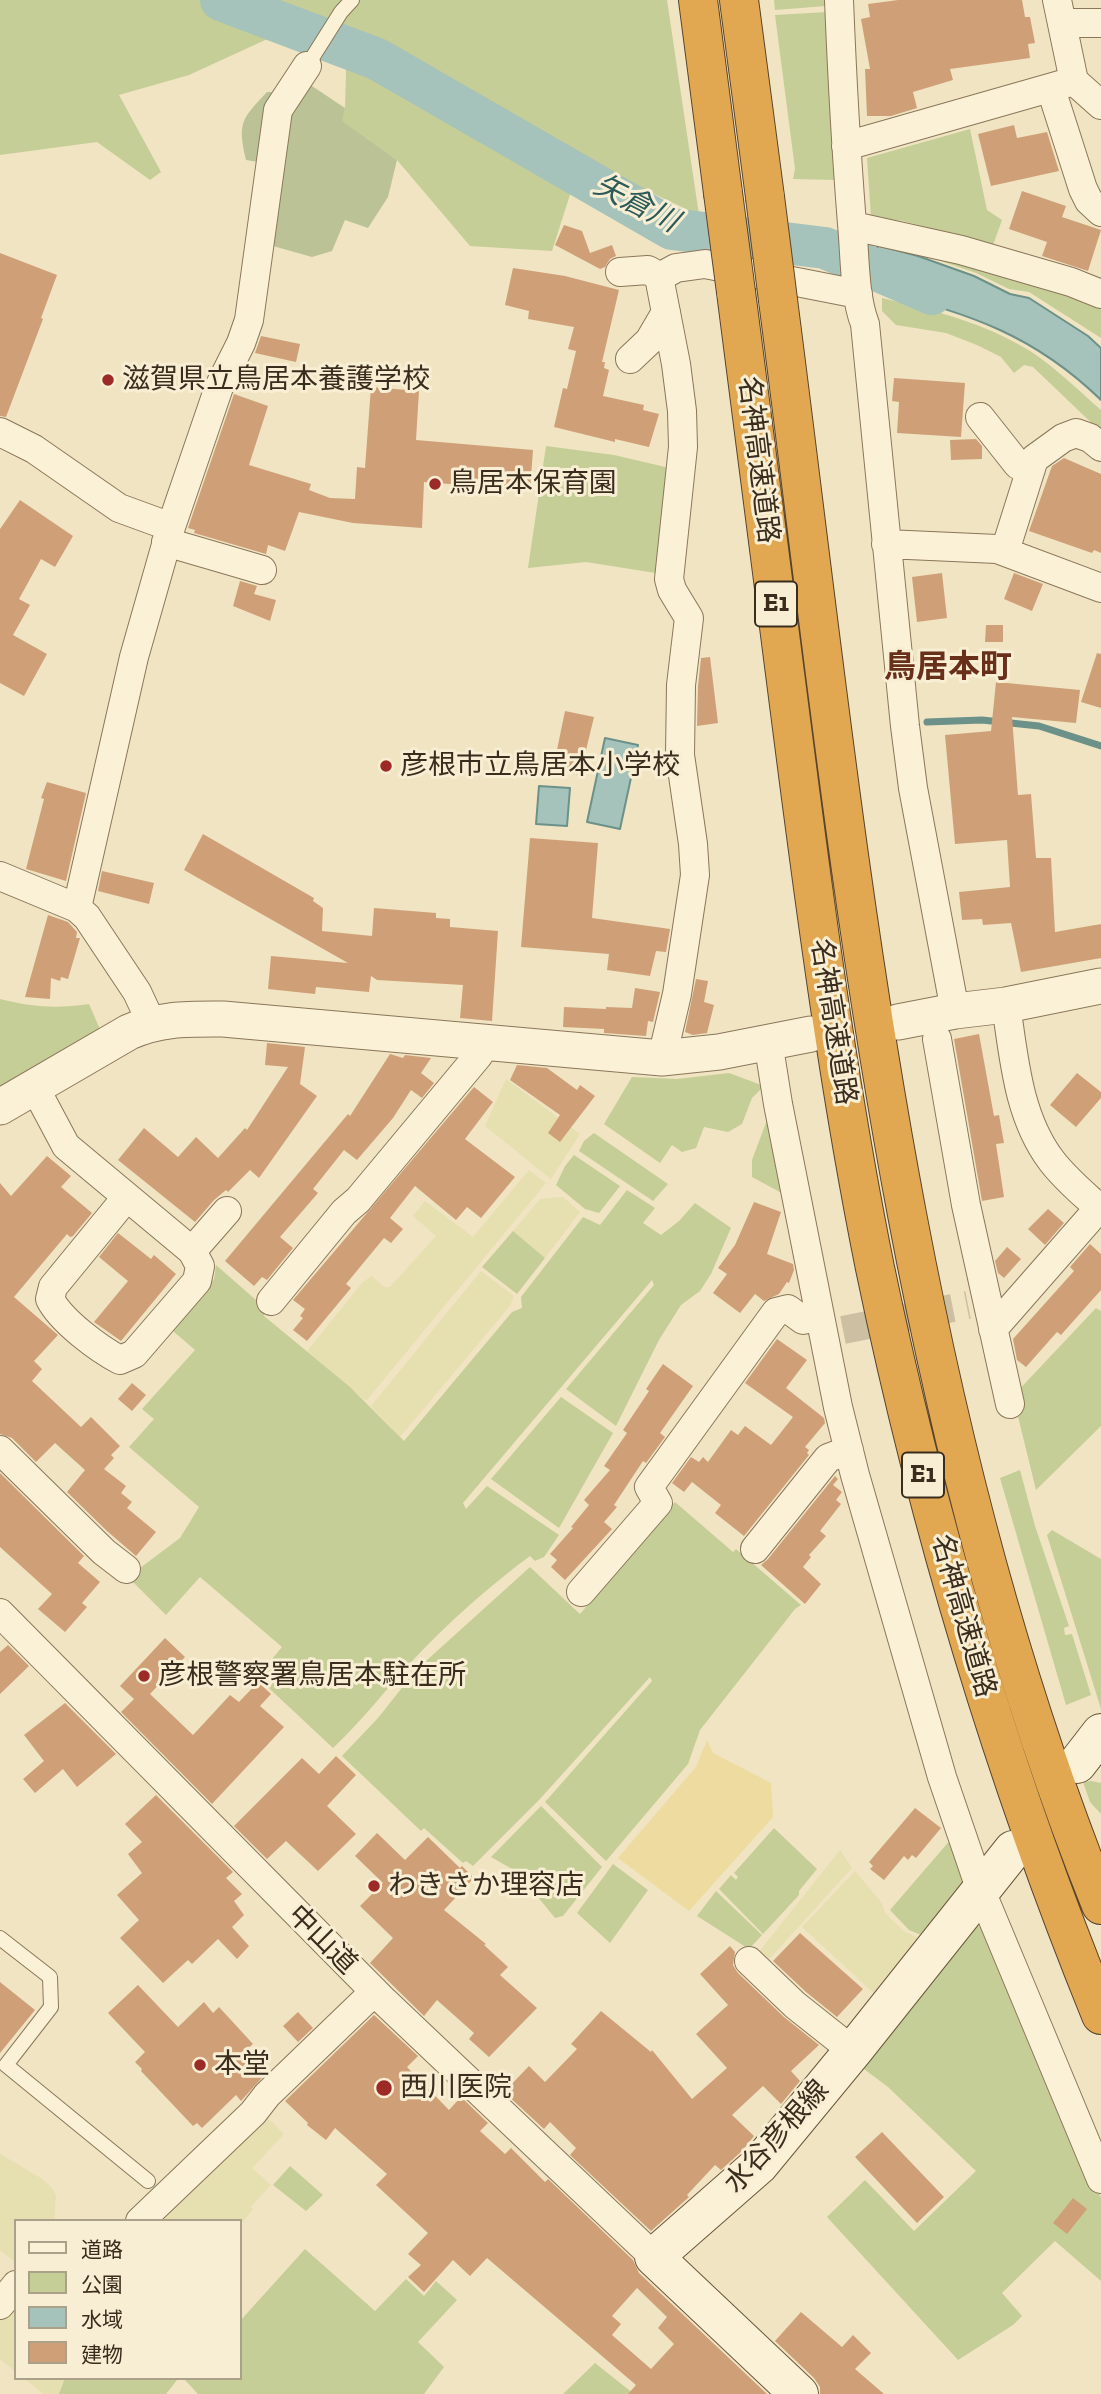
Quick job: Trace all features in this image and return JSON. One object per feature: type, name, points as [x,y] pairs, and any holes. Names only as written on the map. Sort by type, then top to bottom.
[{"type":"highway","name":"名神高速道路","points":[[698,0],[817,916],[843,1091],[875,1266],[911,1430],[958,1605],[1005,1756],[1054,1897],[1101,2015]]},
{"type":"highway","name":"名神高速道路","points":[[739,0],[857,909],[882,1083],[914,1256],[951,1419],[995,1592],[1040,1740],[1101,1905]]},
{"type":"main road","points":[[1077,1764],[1101,1733]]},
{"type":"main road","name":"水谷彦根線","points":[[654,2257],[758,2165],[853,2051],[1013,1850]]},
{"type":"main road","points":[[654,2257],[799,2394]]},
{"type":"street","points":[[839,0],[846,146],[858,290],[860,311],[865,324],[913,788],[982,1312],[1010,1404]]},
{"type":"street","points":[[1101,23],[1060,12],[1063,85],[1083,189],[1089,201],[1101,212]]},
{"type":"street","points":[[76,908],[134,657],[169,534],[219,387],[249,320],[278,110],[307,66]]},
{"type":"street","points":[[846,146],[1063,85],[1101,105]]},
{"type":"street","points":[[853,232],[961,250],[1071,282],[1101,294]]},
{"type":"street","points":[[662,1058],[677,994],[695,875],[680,755],[681,685],[689,618],[672,590],[669,579],[683,447],[679,388],[660,290],[662,278],[676,268],[705,264],[858,290]]},
{"type":"street","points":[[620,272],[648,270],[662,278]]},
{"type":"street","points":[[630,359],[649,341],[666,312]]},
{"type":"street","points":[[980,417],[1018,465],[1031,469]]},
{"type":"street","points":[[0,432],[34,449],[119,508],[169,534],[262,570]]},
{"type":"street","points":[[1005,551],[1034,459],[1063,438],[1076,433],[1090,438],[1101,447]]},
{"type":"street","points":[[886,544],[997,549],[1101,588]]},
{"type":"street","points":[[0,876],[76,908],[87,917],[137,992],[151,1022]]},
{"type":"street","points":[[898,1022],[946,1025],[1006,1006],[1101,986]]},
{"type":"street","points":[[982,1312],[1100,1209],[1062,1174],[1039,1140],[1027,1114],[1021,1090],[1006,1006]]},
{"type":"street","points":[[0,1107],[105,1044],[151,1022],[178,1019],[223,1019],[662,1058],[719,1052],[811,1034]]},
{"type":"street","points":[[768,1041],[775,1086],[829,1327],[849,1450],[943,1777],[981,1891],[1101,2179]]},
{"type":"street","points":[[271,1301],[486,1044]]},
{"type":"street","points":[[34,1086],[66,1146],[192,1251],[200,1266],[197,1281],[134,1354],[120,1360],[107,1353],[56,1310],[50,1299],[53,1287],[126,1198]]},
{"type":"street","points":[[192,1251],[227,1211]]},
{"type":"street","points":[[581,1592],[658,1503],[649,1487],[776,1312],[788,1309],[803,1320],[829,1327]]},
{"type":"street","points":[[0,1450],[104,1552],[126,1569]]},
{"type":"street","points":[[755,1549],[828,1458],[849,1450]]},
{"type":"street","name":"中山道","points":[[0,1613],[374,1992],[654,2257]]},
{"type":"street","points":[[749,1961],[795,2005],[853,2051]]},
{"type":"street","points":[[142,2219],[374,1992]]},
{"type":"street","points":[[0,2305],[14,2288]]},
{"type":"lane","points":[[307,66],[341,12],[352,0]]},
{"type":"lane","points":[[0,1938],[50,1977],[51,2007],[6,2065],[148,2181]]},
{"type":"shaded area","points":[[506,1079],[580,1134],[551,1179],[485,1126]]},
{"type":"shaded area","points":[[529,1170],[546,1183],[366,1401],[307,1351],[363,1282],[372,1276],[384,1287],[390,1287],[436,1236],[413,1216],[425,1201],[473,1237]]},
{"type":"shaded area","points":[[563,1197],[580,1212],[545,1258],[513,1231],[540,1199]]},
{"type":"shaded area","points":[[481,1271],[514,1296],[510,1306],[400,1437],[371,1406]]},
{"type":"shaded area","points":[[840,1850],[852,1868],[763,1966],[754,1958]]},
{"type":"shaded area","points":[[855,1871],[881,1902],[886,1914],[905,1932],[925,1941],[878,1997],[802,1927]]},
{"type":"shaded area","points":[[262,2112],[284,2134],[252,2168],[271,2185],[251,2207],[253,2209],[242,2223],[242,2219],[149,2219]]},
{"type":"shaded area","points":[[0,2154],[41,2178],[53,2189],[56,2196],[54,2219],[14,2219],[14,2261],[0,2250]]},
{"type":"shaded area","points":[[14,2296],[14,2370],[0,2359],[0,2314]]},
{"type":"shaded area","points":[[26,2380],[64,2380],[59,2394],[43,2394]]},
{"type":"green space","points":[[0,0],[667,0],[699,215],[581,160],[552,251],[470,246],[397,160],[341,121],[345,108],[347,35],[311,19],[189,75],[119,95],[161,172],[150,180],[97,142],[0,155]]},
{"type":"green space","points":[[774,0],[826,0],[826,6],[775,10]]},
{"type":"green space","points":[[827,12],[836,180],[793,179],[795,169],[775,15]]},
{"type":"green space","points":[[303,80],[345,108],[342,121],[397,160],[388,197],[368,228],[345,220],[332,251],[312,257],[266,244],[281,124]]},
{"type":"green space","points":[[267,92],[283,92],[264,163],[246,160],[242,137],[244,122]]},
{"type":"green space","points":[[970,129],[987,210],[1002,220],[993,245],[903,221],[871,217],[867,158]]},
{"type":"green space","points":[[917,253],[956,257],[1101,306],[1101,338],[1029,292],[1009,289],[976,273]]},
{"type":"green space","points":[[882,298],[977,325],[1030,351],[1101,410],[1101,432],[1033,367],[1024,365],[1014,373],[1001,357],[977,345],[946,333],[896,325],[882,311]]},
{"type":"green space","points":[[546,446],[614,455],[674,469],[662,574],[586,562],[528,568]]},
{"type":"green space","points":[[0,999],[44,1006],[89,1004],[102,1034],[0,1094]]},
{"type":"green space","points":[[729,1073],[764,1086],[752,1098],[742,1124],[728,1132],[704,1127],[696,1148],[682,1152],[672,1145],[660,1163],[604,1124],[632,1077],[677,1079]]},
{"type":"green space","points":[[770,1112],[789,1197],[752,1177],[752,1160]]},
{"type":"green space","points":[[594,1133],[668,1184],[653,1201],[579,1151],[584,1141]]},
{"type":"green space","points":[[574,1155],[620,1186],[599,1213],[585,1209],[556,1185]]},
{"type":"green space","points":[[627,1190],[655,1208],[643,1223],[661,1235],[679,1221],[695,1203],[731,1228],[711,1274],[700,1291],[681,1305],[659,1340],[616,1426],[566,1389],[654,1285],[652,1280],[463,1503],[466,1509],[487,1486],[559,1535],[544,1557],[535,1561],[530,1556],[454,1619],[333,1748],[257,1677],[282,1647],[200,1577],[166,1615],[128,1577],[180,1538],[199,1507],[129,1447],[154,1419],[142,1409],[195,1350],[173,1331],[214,1279],[216,1265],[264,1307],[264,1316],[350,1387],[404,1441],[512,1312],[522,1308],[521,1297],[583,1217],[600,1225]]},
{"type":"green space","points":[[513,1231],[545,1258],[517,1294],[482,1267]]},
{"type":"green space","points":[[1096,1308],[1101,1311],[1101,1426],[1036,1490],[1013,1396]]},
{"type":"green space","points":[[561,1397],[613,1433],[559,1528],[491,1479]]},
{"type":"green space","points":[[1020,1470],[1035,1526],[1069,1626],[1064,1628],[1065,1635],[1072,1634],[1091,1695],[1066,1705],[1000,1478]]},
{"type":"green space","points":[[675,1502],[733,1552],[736,1549],[801,1605],[795,1609],[700,1730],[688,1764],[606,1861],[545,1802],[652,1681],[650,1677],[539,1800],[473,1866],[466,1861],[463,1863],[424,1828],[421,1831],[342,1756],[378,1718],[416,1670],[530,1567],[580,1614]]},
{"type":"green space","points":[[1052,1530],[1101,1559],[1101,1709],[1047,1535]]},
{"type":"green space","points":[[1083,1782],[1101,1783],[1101,1814],[1090,1802]]},
{"type":"green space","points":[[541,1806],[602,1867],[563,1916],[555,1918],[537,1896],[528,1878],[491,1857]]},
{"type":"green space","points":[[774,1828],[817,1869],[799,1891],[799,1895],[763,1934],[719,1889],[731,1875],[736,1880],[738,1877],[734,1873]]},
{"type":"green space","points":[[952,1838],[969,1890],[926,1937],[909,1930],[890,1910]]},
{"type":"green space","points":[[613,1864],[648,1890],[610,1943],[577,1913]]},
{"type":"green space","points":[[716,1891],[762,1935],[749,1949],[697,1916]]},
{"type":"green space","points":[[969,1926],[986,1930],[1101,2198],[1101,2281],[1055,2241],[1002,2293],[1022,2316],[1013,2325],[958,2360],[827,2217],[865,2180],[914,2231],[976,2171],[888,2087],[856,2063]]},
{"type":"green space","points":[[290,2166],[323,2195],[306,2211],[273,2185]]},
{"type":"green space","points":[[305,2249],[375,2311],[406,2279],[424,2296],[436,2281],[457,2300],[418,2342],[444,2367],[424,2394],[198,2394],[185,2380],[242,2380],[242,2319]]},
{"type":"green space","points":[[595,2363],[634,2394],[563,2394]]},
{"type":"green space","points":[[64,2380],[177,2380],[166,2394],[59,2394]]},
{"type":"sand","points":[[707,1740],[713,1753],[771,1783],[773,1817],[689,1911],[618,1858],[696,1767]]},
{"type":"water","points":[[877,245],[918,256],[974,276],[1010,294],[1029,298],[1088,336],[1101,348],[1101,400],[1051,358],[999,330],[944,309],[882,291]]},
{"type":"water","points":[[605,738],[638,745],[620,829],[587,822]]},
{"type":"water","points":[[539,786],[570,788],[567,826],[536,824]]},
{"type":"building","points":[[898,0],[1022,0],[1025,17],[1030,17],[1035,43],[1028,44],[1030,58],[950,69],[953,80],[913,92],[917,108],[891,116],[867,116],[865,69],[870,69],[861,19],[870,17],[868,4]]},
{"type":"building","points":[[1014,125],[1017,138],[1047,132],[1059,171],[991,186],[978,134]]},
{"type":"building","points":[[1022,191],[1066,206],[1062,217],[1101,230],[1088,271],[1042,256],[1047,242],[1009,229]]},
{"type":"building","points":[[564,225],[582,231],[590,253],[612,245],[616,256],[600,269],[555,245]]},
{"type":"building","points":[[0,253],[57,275],[6,417],[0,416]]},
{"type":"building","points":[[513,268],[565,276],[619,290],[602,362],[605,362],[604,368],[609,370],[603,396],[644,405],[643,410],[659,414],[649,447],[615,439],[615,442],[554,427],[563,388],[567,389],[576,351],[568,349],[574,327],[528,319],[529,311],[505,305]]},
{"type":"building","points":[[261,336],[300,344],[296,362],[255,353]]},
{"type":"building","points":[[894,378],[965,383],[961,437],[897,433],[899,402],[892,401]]},
{"type":"building","points":[[371,387],[419,391],[416,440],[533,450],[530,490],[424,482],[422,528],[353,523],[299,512],[285,551],[268,545],[266,554],[194,533],[195,530],[188,528],[234,394],[268,406],[249,465],[311,484],[309,490],[330,498],[355,499],[357,467],[365,468]]},
{"type":"building","points":[[976,439],[982,446],[982,459],[951,460],[950,440]]},
{"type":"building","points":[[1064,458],[1101,474],[1101,553],[1094,550],[1092,553],[1029,531],[1052,466]]},
{"type":"building","points":[[20,500],[73,536],[55,567],[41,559],[19,599],[30,605],[13,635],[47,654],[24,696],[0,683],[0,529]]},
{"type":"building","points":[[942,573],[947,618],[917,622],[912,577]]},
{"type":"building","points":[[1014,573],[1043,584],[1032,611],[1004,599]]},
{"type":"building","points":[[240,581],[257,586],[254,594],[276,600],[270,621],[233,606]]},
{"type":"building","points":[[986,625],[1003,625],[1003,642],[985,642]]},
{"type":"building","points":[[1097,653],[1101,654],[1101,708],[1081,702]]},
{"type":"building","points":[[710,657],[718,723],[697,726],[701,658]]},
{"type":"building","points":[[996,682],[1080,690],[1076,723],[1012,717],[1018,795],[1031,794],[1036,858],[1051,858],[1055,932],[1101,924],[1101,958],[1021,972],[1011,923],[983,925],[982,919],[962,920],[959,892],[1010,887],[1007,840],[955,844],[945,735],[991,731]]},
{"type":"building","points":[[565,711],[594,717],[580,775],[553,769]]},
{"type":"building","points":[[47,782],[86,793],[66,881],[26,869]]},
{"type":"building","points":[[203,834],[314,898],[313,901],[323,908],[322,931],[372,936],[374,908],[436,913],[436,918],[450,919],[450,927],[498,931],[492,1021],[460,1018],[463,985],[377,980],[371,976],[369,992],[316,987],[315,994],[268,989],[271,956],[348,963],[184,870]]},
{"type":"building","points":[[530,838],[598,843],[592,918],[670,929],[666,952],[656,951],[650,976],[607,970],[609,954],[521,947]]},
{"type":"building","points":[[102,871],[154,883],[149,904],[98,891]]},
{"type":"building","points":[[48,915],[68,922],[77,932],[76,938],[80,938],[68,979],[61,977],[60,981],[51,978],[50,999],[25,997]]},
{"type":"building","points":[[696,979],[708,981],[704,1002],[714,1005],[707,1033],[693,1035],[685,1032]]},
{"type":"building","points":[[635,988],[660,992],[653,1022],[648,1021],[646,1036],[604,1033],[604,1029],[563,1027],[564,1007],[632,1008]]},
{"type":"building","points":[[979,1034],[994,1116],[999,1115],[1004,1143],[996,1144],[1004,1197],[982,1201],[954,1039]]},
{"type":"building","points":[[267,1043],[305,1047],[300,1084],[317,1096],[259,1178],[250,1170],[228,1192],[226,1190],[214,1200],[195,1222],[118,1160],[144,1128],[178,1157],[196,1137],[218,1158],[245,1128],[247,1130],[288,1067],[265,1065]]},
{"type":"building","points":[[390,1054],[403,1058],[405,1055],[431,1058],[421,1073],[434,1083],[422,1098],[411,1090],[393,1118],[357,1160],[344,1150],[313,1189],[318,1193],[280,1237],[293,1248],[267,1280],[262,1277],[254,1286],[225,1261],[348,1114],[350,1116]]},
{"type":"building","points":[[517,1065],[547,1068],[577,1090],[580,1085],[595,1096],[560,1142],[548,1133],[560,1115],[510,1080]]},
{"type":"building","points":[[1077,1073],[1101,1092],[1101,1098],[1076,1127],[1050,1105]]},
{"type":"building","points":[[474,1087],[493,1102],[465,1139],[515,1177],[481,1218],[467,1207],[456,1220],[415,1186],[390,1218],[403,1229],[391,1243],[384,1238],[346,1284],[351,1288],[307,1341],[293,1330],[303,1318],[300,1316],[305,1309],[293,1300]]},
{"type":"building","points":[[47,1156],[71,1176],[61,1187],[92,1213],[73,1236],[67,1234],[14,1297],[58,1335],[34,1361],[42,1369],[32,1381],[81,1427],[91,1417],[120,1446],[111,1455],[114,1458],[104,1469],[126,1486],[121,1493],[132,1502],[127,1508],[156,1532],[136,1556],[67,1492],[85,1470],[55,1443],[36,1462],[12,1438],[0,1434],[0,1183],[11,1196]]},
{"type":"building","points":[[754,1202],[781,1212],[767,1254],[793,1264],[794,1270],[789,1283],[787,1282],[779,1294],[764,1301],[755,1294],[740,1313],[713,1293],[727,1274],[718,1268],[735,1245]]},
{"type":"building","points":[[1048,1209],[1064,1223],[1045,1245],[1028,1229]]},
{"type":"building","points":[[118,1233],[151,1259],[154,1255],[176,1274],[121,1341],[94,1322],[128,1281],[99,1257]]},
{"type":"building","points":[[1090,1244],[1101,1254],[1101,1290],[1061,1335],[1057,1332],[1026,1367],[1017,1360],[1013,1339],[1074,1271],[1070,1267]]},
{"type":"building","points":[[1007,1247],[1021,1259],[1004,1278],[998,1273],[995,1261]]},
{"type":"building","points":[[777,1339],[807,1360],[786,1388],[824,1418],[825,1423],[805,1447],[809,1450],[809,1455],[744,1536],[715,1513],[721,1505],[692,1482],[684,1492],[672,1483],[691,1457],[699,1462],[703,1457],[708,1462],[731,1430],[738,1435],[745,1426],[771,1445],[793,1417],[745,1383]]},
{"type":"building","points":[[663,1364],[693,1386],[660,1433],[665,1437],[646,1463],[643,1461],[614,1505],[617,1507],[604,1522],[612,1529],[565,1580],[551,1567],[557,1560],[550,1554],[589,1505],[584,1500],[610,1470],[604,1466],[627,1433],[623,1430]]},
{"type":"building","points":[[132,1383],[146,1395],[132,1411],[118,1399]]},
{"type":"building","points":[[0,1473],[84,1556],[78,1563],[100,1582],[82,1603],[87,1607],[65,1632],[38,1609],[52,1594],[0,1547]]},
{"type":"building","points":[[835,1476],[838,1479],[833,1485],[842,1492],[836,1500],[841,1504],[820,1531],[826,1536],[809,1555],[811,1557],[803,1567],[821,1584],[805,1604],[761,1565]]},
{"type":"building","points":[[165,1638],[185,1657],[150,1694],[193,1735],[230,1695],[239,1702],[258,1682],[271,1694],[260,1706],[284,1727],[212,1804],[121,1712],[134,1699],[120,1686]]},
{"type":"building","points":[[8,1645],[29,1666],[0,1694],[0,1652]]},
{"type":"building","points":[[65,1703],[116,1754],[77,1787],[63,1769],[35,1793],[23,1779],[44,1761],[24,1735]]},
{"type":"building","points":[[336,1756],[356,1775],[327,1806],[356,1834],[318,1871],[286,1841],[267,1859],[234,1826],[302,1758],[319,1774]]},
{"type":"building","points":[[156,1795],[233,1872],[226,1878],[242,1894],[234,1901],[244,1915],[232,1927],[249,1946],[237,1959],[218,1939],[192,1964],[188,1960],[163,1983],[120,1938],[139,1920],[117,1895],[142,1873],[128,1854],[142,1842],[125,1824]]},
{"type":"building","points":[[915,1808],[941,1828],[916,1858],[912,1855],[908,1860],[904,1856],[884,1880],[870,1869],[873,1866],[869,1862]]},
{"type":"building","points":[[377,1833],[405,1860],[428,1837],[474,1878],[444,1910],[486,1944],[484,1945],[508,1967],[500,1975],[537,2008],[489,2057],[469,2039],[474,2033],[437,2000],[424,2016],[370,1963],[393,1938],[360,1906],[383,1883],[355,1856]]},
{"type":"building","points":[[800,1933],[863,1989],[837,2017],[773,1961]]},
{"type":"building","points":[[730,1946],[735,1952],[733,1965],[738,1973],[784,2017],[819,2045],[791,2071],[800,2081],[781,2104],[763,2086],[732,2115],[754,2136],[721,2170],[715,2165],[687,2195],[689,2197],[651,2231],[570,2155],[576,2148],[550,2122],[544,2129],[504,2092],[529,2066],[545,2082],[577,2049],[571,2044],[601,2011],[651,2052],[652,2050],[692,2099],[727,2068],[696,2034],[728,2005],[700,1974]]},
{"type":"building","points":[[0,1982],[35,2010],[0,2053]]},
{"type":"building","name":"本堂","points":[[138,1985],[178,2027],[204,2002],[213,2013],[219,2007],[253,2044],[247,2049],[268,2071],[241,2101],[236,2095],[202,2128],[197,2123],[193,2126],[141,2071],[135,2062],[145,2052],[108,2013]]},
{"type":"building","points":[[298,2012],[313,2028],[298,2042],[283,2026]]},
{"type":"building","points":[[374,2015],[418,2056],[407,2067],[449,2110],[461,2097],[488,2123],[480,2131],[505,2154],[511,2148],[545,2182],[548,2179],[633,2260],[639,2273],[767,2394],[628,2394],[636,2385],[487,2258],[470,2276],[453,2260],[424,2292],[408,2277],[421,2265],[408,2254],[428,2233],[376,2185],[387,2174],[335,2128],[326,2140],[307,2125],[285,2101]],"holes":[[[637,2288],[667,2317],[658,2328],[674,2344],[651,2369],[612,2335],[621,2324],[612,2316]]]},
{"type":"building","points":[[882,2132],[944,2197],[917,2223],[855,2157]]},
{"type":"building","points":[[1073,2198],[1087,2209],[1067,2234],[1053,2223]]},
{"type":"building","points":[[801,2312],[842,2347],[853,2335],[871,2353],[855,2369],[884,2394],[820,2394],[820,2387],[814,2378],[775,2341]]},
{"type":"waterway","name":"矢倉川","points":[[221,0],[377,59],[672,229],[825,248],[932,294]]},
{"type":"waterway","points":[[927,722],[982,720],[1039,726],[1101,746]]},
{"type":"tunnel","points":[[843,1330],[968,1305]]},
{"type":"place","name":"滋賀県立鳥居本養護学校","points":[[108,380]]},
{"type":"place","name":"鳥居本保育園","points":[[435,484]]},
{"type":"place","name":"彦根市立鳥居本小学校","points":[[386,766]]},
{"type":"place","name":"彦根警察署鳥居本駐在所","points":[[144,1676]]},
{"type":"place","name":"わきさか理容店","points":[[374,1886]]},
{"type":"place","name":"本堂","points":[[200,2065]]},
{"type":"place","name":"西川医院","points":[[384,2088]]},
{"type":"district","name":"鳥居本町","points":[[948,668]]}]
